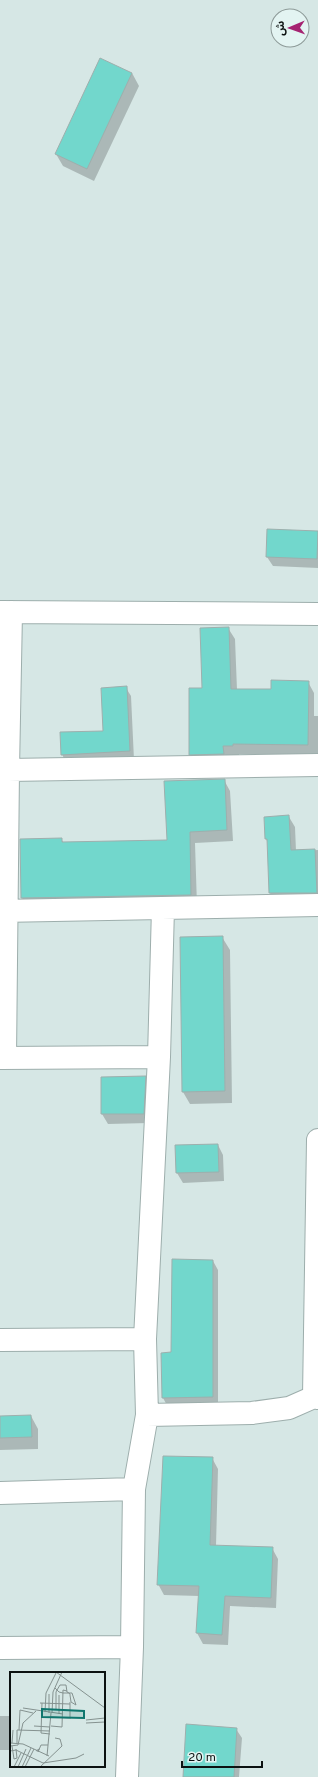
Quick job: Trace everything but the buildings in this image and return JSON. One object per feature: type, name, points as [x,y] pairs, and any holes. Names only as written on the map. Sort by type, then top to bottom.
[{"type":"street","points":[[159,1057],[3,1058],[6,612],[318,614]]},
{"type":"street","points":[[4,770],[318,765]]},
{"type":"street","points":[[3,911],[318,905]]},
{"type":"street","points":[[127,1777],[132,1647],[134,1489],[147,1415],[146,1339],[159,1057],[163,908]]},
{"type":"street","points":[[147,1415],[252,1413],[289,1408],[316,1398],[318,1140]]},
{"type":"street","points":[[0,1340],[146,1339]]},
{"type":"street","points":[[0,1493],[134,1489]]},
{"type":"street","points":[[0,1648],[132,1647]]}]
